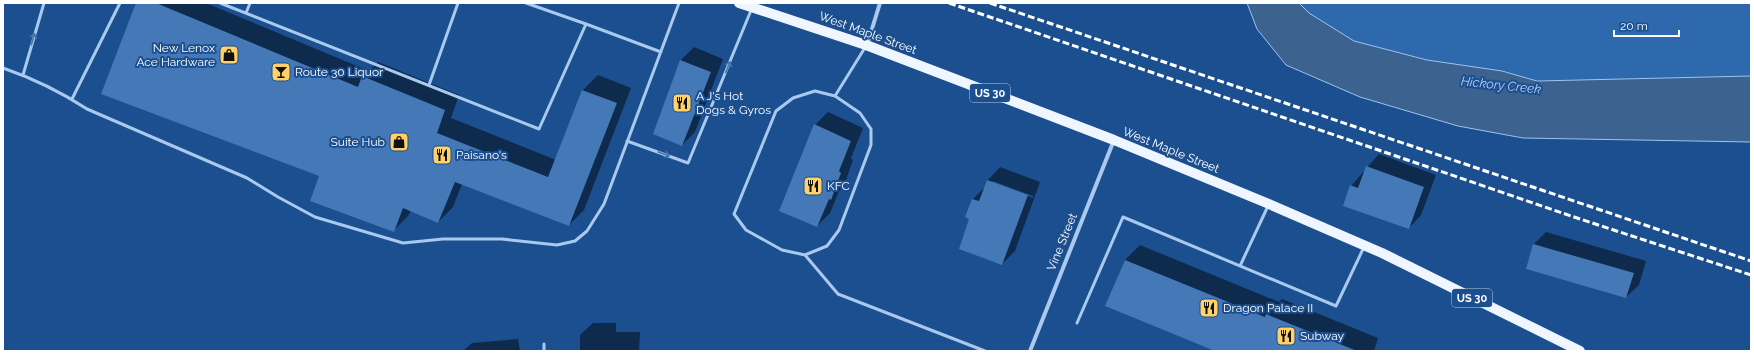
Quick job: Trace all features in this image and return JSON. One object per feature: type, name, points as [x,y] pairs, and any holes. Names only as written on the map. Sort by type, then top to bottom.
[{"type":"main road","name":"West Maple Street","points":[[739,3],[866,45],[1114,140],[1269,204],[1364,246],[1580,351]]},
{"type":"street","points":[[866,45],[880,3]]},
{"type":"street","name":"Vine Street","points":[[1030,351],[1114,140]]},
{"type":"lane","points":[[23,75],[44,3]]},
{"type":"lane","points":[[72,99],[120,3]]},
{"type":"lane","points":[[220,3],[539,128],[586,24]]},
{"type":"lane","points":[[246,13],[250,3]]},
{"type":"lane","points":[[429,85],[458,3]]},
{"type":"lane","points":[[526,3],[661,52]]},
{"type":"lane","points":[[3,68],[23,75],[72,99],[87,110],[247,178],[314,217],[403,243],[443,239],[502,239],[558,245],[575,241],[588,232],[604,204],[679,3]]},
{"type":"lane","points":[[627,141],[688,163],[753,8]]},
{"type":"lane","points":[[835,96],[866,45]]},
{"type":"lane","points":[[815,91],[835,96],[860,113],[871,129],[871,145],[839,230],[827,246],[805,255],[782,250],[746,230],[734,214],[776,111],[793,98],[815,91]]},
{"type":"lane","points":[[1240,266],[1269,204]]},
{"type":"lane","points":[[1077,323],[1124,217],[1336,306],[1364,246]]},
{"type":"lane","points":[[805,255],[838,294],[985,351]]},
{"type":"lane","points":[[544,344],[544,351]]},
{"type":"shaded area","points":[[1299,3],[1751,3],[1751,76],[1537,81],[1502,71],[1427,60],[1354,41],[1309,13]]},
{"type":"water","name":"Hickory Creek","points":[[1247,3],[1299,3],[1309,13],[1354,41],[1427,60],[1502,71],[1537,81],[1751,76],[1751,142],[1523,138],[1458,126],[1360,97],[1286,65],[1257,29]]},
{"type":"building","points":[[136,3],[156,3],[358,87],[362,76],[445,110],[437,133],[548,177],[582,90],[617,103],[569,226],[455,182],[438,223],[403,208],[394,232],[310,201],[319,176],[101,94]]},
{"type":"building","name":"A J's Hot Dogs & Gyros","points":[[680,60],[711,72],[682,146],[653,134]]},
{"type":"building","name":"KFC","points":[[814,124],[851,141],[839,171],[841,173],[831,200],[829,199],[817,227],[779,211]]},
{"type":"building","points":[[1366,166],[1424,187],[1409,229],[1343,206],[1350,185],[1358,188]]},
{"type":"building","points":[[987,180],[1028,195],[1002,265],[959,249],[969,219],[965,217],[972,199],[979,201]]},
{"type":"building","points":[[1533,244],[1634,273],[1626,298],[1526,269]]},
{"type":"building","points":[[1125,260],[1265,317],[1266,314],[1357,351],[1215,351],[1105,306]]},
{"type":"railway","points":[[949,3],[1577,218],[1751,275]]},
{"type":"railway","points":[[990,3],[1751,261]]},
{"type":"place","name":"New Lenox Ace Hardware","points":[[229,55]]},
{"type":"place","name":"Route 30 Liquor","points":[[281,72]]},
{"type":"place","name":"A J's Hot Dogs & Gyros","points":[[682,103]]},
{"type":"place","name":"Suite Hub","points":[[399,142]]},
{"type":"place","name":"Paisano's","points":[[442,155]]},
{"type":"place","name":"KFC","points":[[813,186]]},
{"type":"place","name":"Dragon Palace II","points":[[1209,308]]},
{"type":"place","name":"Subway","points":[[1286,336]]}]
